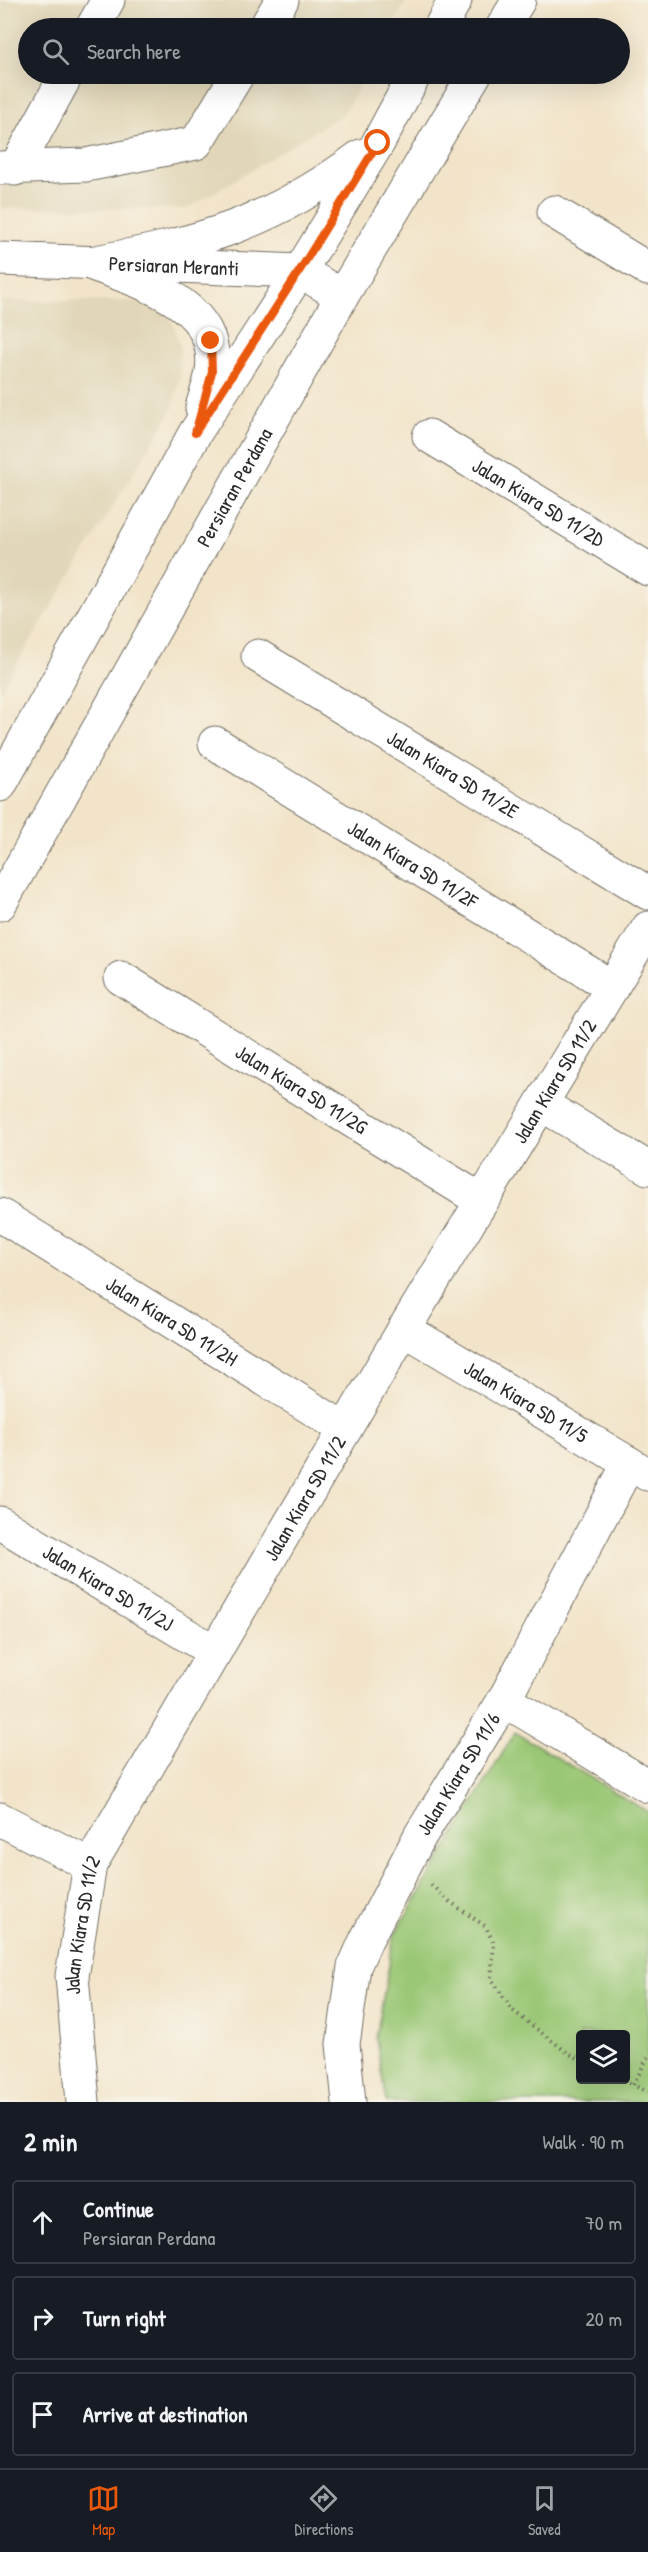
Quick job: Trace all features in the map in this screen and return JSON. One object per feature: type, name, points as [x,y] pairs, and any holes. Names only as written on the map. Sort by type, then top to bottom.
[{"type":"street","points":[[98,18],[108,0]]},
{"type":"street","points":[[271,18],[282,0]]},
{"type":"street","points":[[445,18],[455,0]]},
{"type":"street","points":[[508,18],[519,0]]},
{"type":"street","points":[[7,169],[61,84]]},
{"type":"street","points":[[7,169],[86,165],[196,143],[232,84]]},
{"type":"street","points":[[0,785],[195,433],[300,270],[378,143],[410,84]]},
{"type":"street","name":"Persiaran Perdana","points":[[0,904],[342,296],[469,84]]},
{"type":"street","points":[[90,263],[167,249],[229,231],[278,210],[323,185],[378,143]]},
{"type":"street","points":[[555,212],[648,269]]},
{"type":"street","name":"Persiaran Meranti","points":[[0,259],[300,270],[342,296]]},
{"type":"street","points":[[90,263],[159,290],[191,309],[211,341],[212,372],[195,433]]},
{"type":"street","name":"Jalan Kiara SD 11/2D","points":[[429,436],[648,569]]},
{"type":"street","name":"Jalan Kiara SD 11/2E","points":[[258,657],[648,893]]},
{"type":"street","name":"Jalan Kiara SD 11/2F","points":[[215,743],[612,987]]},
{"type":"street","name":"Jalan Kiara SD 11/2","points":[[83,2102],[72,1976],[90,1865],[404,1329],[648,928]]},
{"type":"street","name":"Jalan Kiara SD 11/2G","points":[[121,978],[482,1201]]},
{"type":"street","points":[[541,1104],[648,1168]]},
{"type":"street","name":"Jalan Kiara SD 11/2H","points":[[0,1215],[345,1429]]},
{"type":"street","name":"Jalan Kiara SD 11/5","points":[[404,1329],[638,1469]]},
{"type":"street","name":"Jalan Kiara SD 11/6","points":[[349,2102],[343,2044],[354,1967],[366,1940],[406,1862],[504,1700],[638,1469]]},
{"type":"street","name":"Jalan Kiara SD 11/2J","points":[[0,1523],[215,1652]]},
{"type":"street","points":[[504,1700],[648,1786]]},
{"type":"street","points":[[0,1819],[90,1865]]},
{"type":"path","points":[[406,1862],[449,1901],[485,1926],[494,1942],[491,1978],[512,2010],[576,2057]]},
{"type":"path","points":[[633,2085],[648,2057]]},
{"type":"path","points":[[630,2083],[648,2092]]},
{"type":"shaded area","points":[[0,0],[407,0],[397,18],[18,18],[18,84],[360,84],[343,114],[187,209],[0,208]]},
{"type":"shaded area","points":[[0,301],[143,301],[161,310],[173,323],[180,346],[180,376],[172,410],[0,691]]},
{"type":"green space","points":[[515,1732],[648,1812],[648,2096],[644,2102],[386,2102],[376,2038],[394,1936]]},
{"type":"route","points":[[211,341],[212,372],[195,433],[300,270],[378,143]]}]
